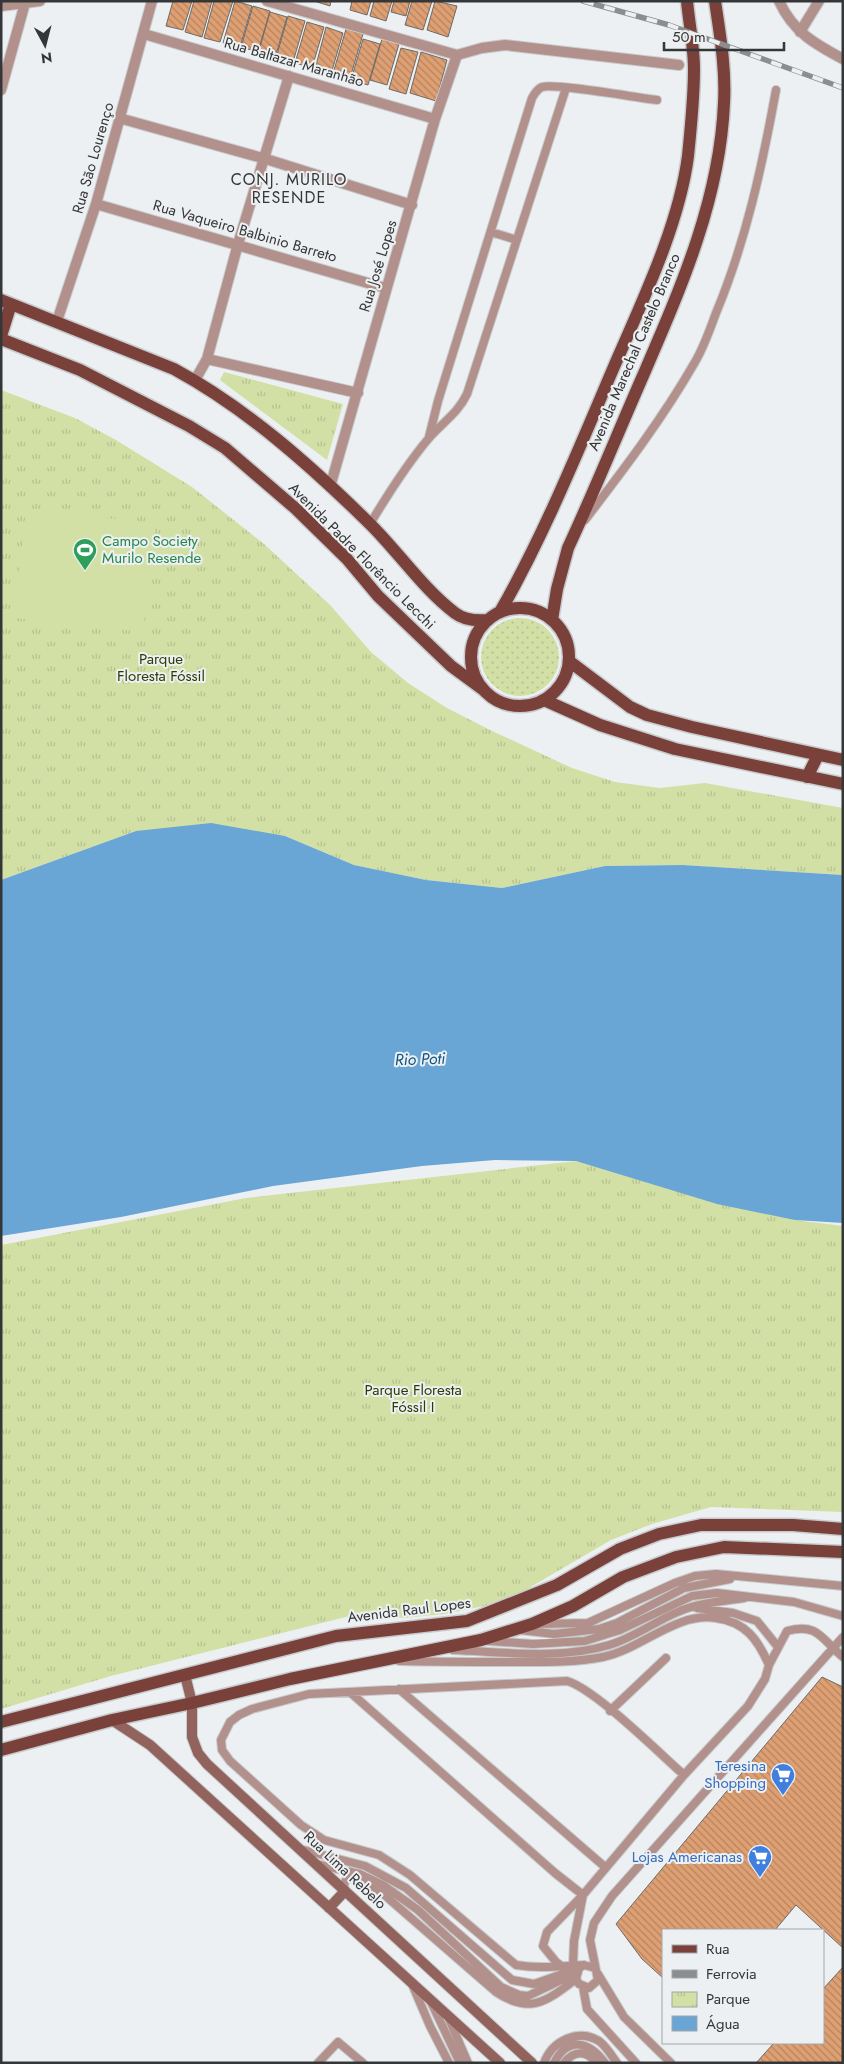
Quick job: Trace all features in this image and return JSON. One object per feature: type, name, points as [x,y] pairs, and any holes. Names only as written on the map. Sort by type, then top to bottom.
[{"type":"main road","name":"Avenida Marechal Castelo Branco","points":[[500,612],[534,550],[589,426],[645,296],[672,223],[688,157],[693,101],[694,68],[687,1]]},
{"type":"main road","name":"Avenida Marechal Castelo Branco","points":[[552,620],[557,589],[568,548],[682,285],[702,225],[718,162],[724,103],[723,56],[715,1]]},
{"type":"main road","points":[[1,338],[6,302]]},
{"type":"main road","name":"Avenida Padre Florêncio Lecchi","points":[[6,302],[58,321],[174,369],[195,380],[246,416],[330,487],[370,524],[401,560],[456,614],[475,621],[488,620]]},
{"type":"main road","name":"Avenida Padre Florêncio Lecchi","points":[[1,338],[80,370],[189,426],[225,448],[347,559],[378,596],[450,666],[484,691]]},
{"type":"main road","points":[[518,608],[537,611],[552,620],[562,632],[568,646],[569,661],[566,676],[557,690],[544,700],[529,705],[513,706],[498,701],[484,691],[475,678],[471,662],[472,646],[488,620],[500,612],[518,608]]},
{"type":"main road","points":[[569,661],[630,707],[647,715],[692,727],[843,760]]},
{"type":"main road","points":[[544,700],[600,725],[675,749],[843,784]]},
{"type":"main road","points":[[807,777],[818,755]]},
{"type":"main road","name":"Avenida Raul Lopes","points":[[1,1722],[336,1636],[467,1621],[557,1585],[620,1549],[659,1534],[701,1525],[793,1525],[843,1529]]},
{"type":"main road","points":[[1,1750],[112,1720],[290,1679],[481,1640],[532,1624],[573,1606],[623,1577],[676,1557],[724,1547],[843,1552]]},
{"type":"street","points":[[1,6],[40,1]]},
{"type":"street","name":"Rua São Lourenço","points":[[58,321],[96,204],[152,1]]},
{"type":"street","points":[[267,1],[457,55],[482,48],[505,45],[679,65]]},
{"type":"street","points":[[779,1],[800,32],[809,40],[843,59]]},
{"type":"street","points":[[800,32],[819,1]]},
{"type":"street","points":[[1,90],[25,3]]},
{"type":"street","name":"Rua Baltazar Maranhão","points":[[144,34],[435,119]]},
{"type":"street","name":"Rua José Lopes","points":[[330,487],[358,393],[385,288],[412,205],[435,119],[457,55]]},
{"type":"street","points":[[195,380],[207,359],[238,244],[266,159],[289,76]]},
{"type":"street","points":[[119,118],[266,159],[412,205]]},
{"type":"street","name":"Rua Vaqueiro Balbinio Barreto","points":[[96,204],[385,288]]},
{"type":"street","points":[[207,359],[358,393]]},
{"type":"street","name":"Rua Lima Rebelo","points":[[185,1675],[192,1703],[191,1728],[198,1753],[217,1774],[532,2063]]},
{"type":"street","points":[[112,1720],[150,1745],[500,2063]]},
{"type":"street","points":[[330,1908],[345,1891]]},
{"type":"lane","points":[[430,438],[438,401],[532,98],[537,90],[544,86],[657,100]]},
{"type":"lane","points":[[370,524],[400,475],[430,438],[460,408],[468,394],[566,88]]},
{"type":"lane","points":[[575,533],[646,440],[696,360],[704,343],[730,280],[749,219],[776,90]]},
{"type":"lane","points":[[491,232],[517,240]]},
{"type":"lane","points":[[532,1624],[550,1626],[588,1623],[675,1583],[695,1576],[716,1574],[843,1586]]},
{"type":"lane","points":[[515,1630],[554,1634],[599,1629],[617,1622],[684,1588],[745,1577]]},
{"type":"lane","points":[[481,1640],[534,1644],[585,1641],[620,1630],[692,1596],[716,1593],[794,1602],[843,1616]]},
{"type":"lane","points":[[434,1649],[521,1653],[586,1650],[609,1645],[628,1638],[688,1608],[750,1598]]},
{"type":"lane","points":[[688,1608],[715,1609],[749,1617],[764,1628],[778,1647]]},
{"type":"lane","points":[[379,1660],[550,1662],[602,1657],[617,1654],[686,1620],[716,1618],[745,1628],[755,1637],[769,1665]]},
{"type":"lane","points":[[564,1968],[556,1962],[543,1946],[547,1932],[583,1895],[684,1775],[748,1706],[765,1680],[769,1665],[787,1631],[809,1628],[818,1632],[843,1657]]},
{"type":"lane","points":[[584,1988],[594,1985],[596,1971],[590,1940],[594,1923],[612,1896],[843,1637]]},
{"type":"lane","points":[[610,1710],[666,1658]]},
{"type":"lane","points":[[596,1971],[516,1966],[410,1875],[380,1855],[324,1840],[300,1825],[241,1772],[222,1750],[221,1740],[224,1730],[238,1715],[309,1694],[351,1693],[399,1688],[525,1685],[566,1681],[580,1686],[684,1775]]},
{"type":"lane","points":[[399,1688],[605,1867]]},
{"type":"lane","points":[[351,1693],[555,1874],[583,1895]]},
{"type":"lane","points":[[300,1849],[365,1866],[392,1879],[424,1902],[512,1980],[534,1984],[577,1970]]},
{"type":"lane","points":[[316,1864],[360,1874],[383,1885],[418,1910],[508,1991],[528,1996],[577,1970]]},
{"type":"lane","points":[[345,1891],[344,1884],[347,1878],[358,1879],[380,1892],[496,1992],[516,2004],[528,2006],[539,2002],[577,1970]]},
{"type":"lane","points":[[583,1895],[574,1942],[577,1970],[584,1988],[587,2009],[636,2063]]},
{"type":"lane","points":[[596,1971],[624,2017],[663,2059],[672,2063]]},
{"type":"lane","points":[[411,1982],[449,2063]]},
{"type":"lane","points":[[429,1998],[460,2063]]},
{"type":"lane","points":[[448,2017],[468,2063]]},
{"type":"lane","points":[[544,2063],[556,2044],[568,2038],[578,2036],[590,2037],[600,2042],[616,2063]]},
{"type":"lane","points":[[318,2063],[338,2042],[363,2063]]},
{"type":"lane","points":[[554,2063],[563,2050],[580,2044],[593,2050],[606,2063]]},
{"type":"lane","points":[[564,2063],[569,2056],[582,2052],[588,2054],[596,2063]]},
{"type":"green space","points":[[224,372],[343,404],[327,460],[220,380]]},
{"type":"green space","name":"Parque Floresta Fóssil","points":[[1,390],[75,418],[116,440],[192,487],[264,544],[330,605],[371,652],[408,683],[447,708],[488,729],[572,768],[615,782],[660,788],[705,783],[843,808],[843,875],[683,865],[605,866],[502,888],[426,880],[354,865],[285,836],[136,831],[1,880]]},
{"type":"green space","name":"Campo Society Murilo Resende","points":[[26,509],[155,523],[143,632],[14,618]]},
{"type":"green space","points":[[520,618],[535,621],[548,629],[556,642],[559,657],[556,672],[548,685],[535,693],[520,696],[505,693],[492,685],[484,672],[481,657],[484,642],[492,629],[505,621]]},
{"type":"green space","name":"Parque Floresta Fóssil I","points":[[576,1161],[795,1220],[843,1226],[843,1512],[711,1507],[652,1524],[611,1540],[522,1592],[484,1606],[445,1614],[403,1618],[358,1614],[111,1676],[1,1709],[1,1245],[246,1198]]},
{"type":"water","name":"Rio Poti","points":[[211,823],[285,836],[354,865],[426,880],[502,888],[605,866],[683,865],[843,875],[843,1223],[795,1220],[717,1204],[576,1161],[495,1160],[422,1166],[273,1186],[121,1217],[1,1236],[1,880],[136,831]]},
{"type":"building","points":[[173,1],[192,1],[183,30],[166,26]]},
{"type":"building","points":[[194,1],[212,1],[202,37],[185,32]]},
{"type":"building","points":[[214,1],[233,1],[220,42],[204,38]]},
{"type":"building","points":[[235,1],[252,6],[240,47],[223,43]]},
{"type":"building","points":[[314,1],[331,1],[330,6]]},
{"type":"building","points":[[352,1],[371,1],[367,15],[350,10]]},
{"type":"building","points":[[374,1],[392,1],[386,21],[370,16]]},
{"type":"building","points":[[394,1],[410,1],[406,16],[391,12]]},
{"type":"building","points":[[412,1],[432,1],[423,30],[405,25]]},
{"type":"building","points":[[435,1],[457,6],[448,37],[427,30]]},
{"type":"building","points":[[253,6],[270,11],[258,52],[241,47]]},
{"type":"building","points":[[270,12],[287,17],[275,58],[258,54]]},
{"type":"building","points":[[288,16],[305,21],[293,62],[276,58]]},
{"type":"building","points":[[307,22],[324,27],[312,68],[295,63]]},
{"type":"building","points":[[326,27],[343,33],[331,74],[315,69]]},
{"type":"building","points":[[346,29],[363,34],[351,75],[334,70]]},
{"type":"building","points":[[363,39],[380,44],[368,85],[351,80]]},
{"type":"building","points":[[382,39],[399,44],[387,85],[370,80]]},
{"type":"building","points":[[401,48],[418,52],[406,94],[389,89]]},
{"type":"building","points":[[421,52],[447,60],[436,101],[410,93]]},
{"type":"building","name":"Teresina Shopping","points":[[822,1677],[843,1687],[843,1948],[796,1905],[776,1929],[662,1929],[662,1977],[642,1959],[616,1924]]},
{"type":"building","points":[[843,1967],[843,2063],[756,2063],[773,2044],[824,2044],[824,1988]]},
{"type":"railway","points":[[583,1],[669,25],[843,88]]},
{"type":"place","name":"Campo Society Murilo Resende","points":[[85,571]]},
{"type":"place","name":"Teresina Shopping","points":[[783,1796]]},
{"type":"place","name":"Lojas Americanas","points":[[760,1878]]},
{"type":"district","name":"CONJ. MURILO RESENDE","points":[[289,188]]}]
